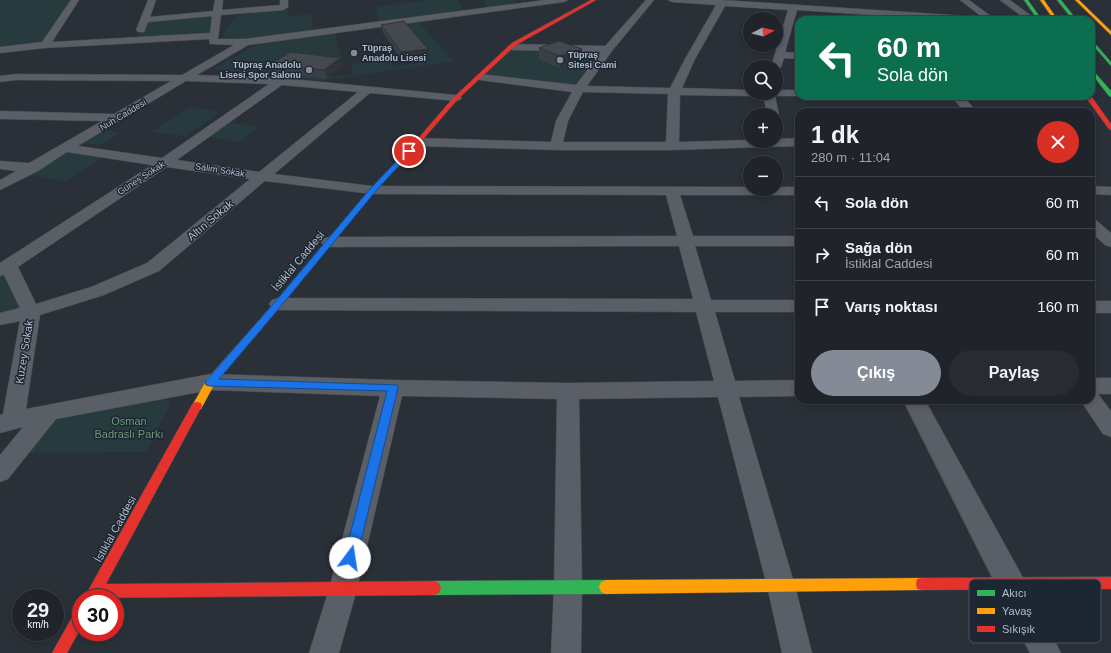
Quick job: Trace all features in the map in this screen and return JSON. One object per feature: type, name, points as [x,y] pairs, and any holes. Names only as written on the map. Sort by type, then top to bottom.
[{"type":"main road","name":"İstiklal Caddesi","points":[[96,589],[210,382],[278,304],[372,190],[419,142],[456,98],[512,47],[594,0]]},
{"type":"main road","points":[[1026,0],[1037,16]]},
{"type":"main road","points":[[1040,0],[1043,16]]},
{"type":"main road","points":[[1040,0],[1053,16]]},
{"type":"main road","points":[[1059,0],[1072,16]]},
{"type":"main road","points":[[1077,0],[1093,16]]},
{"type":"main road","points":[[1095,18],[1111,34]]},
{"type":"main road","points":[[1095,45],[1111,65]]},
{"type":"main road","points":[[1095,75],[1111,95]]},
{"type":"main road","points":[[1102,85],[1111,102]]},
{"type":"main road","points":[[1091,100],[1111,128]]},
{"type":"main road","points":[[1101,583],[1111,583]]},
{"type":"main road","points":[[124,593],[343,589],[969,584]]},
{"type":"main road","points":[[59,653],[72,631]]},
{"type":"street","points":[[45,45],[75,0]]},
{"type":"street","points":[[136,41],[152,0]]},
{"type":"street","points":[[219,0],[213,42],[245,42],[564,0]]},
{"type":"street","points":[[145,20],[284,7],[284,0]]},
{"type":"street","points":[[556,146],[562,121],[579,89],[608,49],[650,0]]},
{"type":"street","points":[[672,0],[722,3],[767,3],[793,8],[840,11],[863,16],[918,16]]},
{"type":"street","points":[[830,0],[840,11]]},
{"type":"street","points":[[964,0],[986,16]]},
{"type":"street","points":[[1004,0],[1027,16]]},
{"type":"street","points":[[672,146],[674,92],[690,59],[722,3]]},
{"type":"street","points":[[903,4],[918,16]]},
{"type":"street","points":[[778,60],[793,8]]},
{"type":"street","points":[[0,50],[45,45],[215,36]]},
{"type":"street","name":"Nuh Caddesi","points":[[0,186],[245,42]]},
{"type":"street","points":[[512,47],[608,49]]},
{"type":"street","points":[[779,54],[795,56]]},
{"type":"street","points":[[480,77],[579,89],[743,93]]},
{"type":"street","points":[[0,79],[183,78],[280,81],[456,98]]},
{"type":"street","name":"Güneş Sokak","points":[[4,268],[165,162],[280,81]]},
{"type":"street","name":"Altın Sokak","points":[[0,319],[31,312],[126,281],[153,267],[367,90]]},
{"type":"street","points":[[783,93],[795,93]]},
{"type":"street","points":[[960,100],[968,108]]},
{"type":"street","points":[[0,115],[117,118]]},
{"type":"street","points":[[783,138],[795,141]]},
{"type":"street","points":[[419,142],[556,146],[672,146],[743,140]]},
{"type":"street","name":"Salim Sokak","points":[[67,148],[262,177],[372,190],[795,191]]},
{"type":"street","points":[[0,165],[32,168]]},
{"type":"street","points":[[1095,190],[1111,191]]},
{"type":"street","points":[[672,191],[728,389],[781,586],[796,653]]},
{"type":"street","points":[[1095,229],[1103,240]]},
{"type":"street","points":[[329,242],[795,241]]},
{"type":"street","name":"Kuzey Sokak","points":[[4,268],[31,312],[7,422]]},
{"type":"street","points":[[278,304],[795,306]]},
{"type":"street","points":[[1095,307],[1111,307]]},
{"type":"street","points":[[7,422],[49,412],[210,382],[393,388],[568,390],[795,388]]},
{"type":"street","points":[[1095,386],[1111,386]]},
{"type":"street","points":[[324,653],[343,589],[393,388]]},
{"type":"street","points":[[566,653],[568,587],[568,390]]},
{"type":"street","points":[[916,404],[1008,579]]},
{"type":"street","points":[[1094,404],[1111,428]]},
{"type":"street","points":[[0,472],[49,412]]},
{"type":"street","points":[[1041,643],[1046,653]]},
{"type":"green space","points":[[0,0],[75,0],[45,45],[0,50]]},
{"type":"green space","points":[[430,0],[458,0],[464,13],[416,19],[453,61],[320,81],[214,69],[266,39],[334,30],[342,60],[314,58],[300,60],[274,73],[329,77],[354,74],[350,65],[389,59],[394,68],[431,60],[405,30],[408,20],[379,24],[376,8]]},
{"type":"green space","points":[[484,0],[514,0],[517,6],[488,10]]},
{"type":"green space","points":[[288,8],[289,16],[312,14],[312,30],[250,39],[221,39],[229,25],[238,15]]},
{"type":"green space","points":[[218,13],[215,36],[136,41],[145,20]]},
{"type":"green space","points":[[512,47],[608,49],[579,89],[480,77]]},
{"type":"green space","points":[[189,108],[221,111],[186,136],[149,132]]},
{"type":"green space","points":[[226,122],[259,127],[239,142],[207,137]]},
{"type":"green space","points":[[104,129],[121,133],[100,145],[80,143]]},
{"type":"green space","points":[[66,152],[104,157],[66,181],[27,175]]},
{"type":"green space","points":[[8,265],[31,312],[0,319],[0,271]]},
{"type":"green space","name":"Osman Badraslı Parkı","points":[[161,394],[170,405],[146,452],[28,453],[55,415]]},
{"type":"building","points":[[404,21],[428,49],[401,52],[381,25]]},
{"type":"building","points":[[559,41],[582,49],[560,56],[539,48]]},
{"type":"building","points":[[291,52],[340,58],[324,70],[271,64]]},
{"type":"traffic: fast","points":[[1026,0],[1037,16]]},
{"type":"traffic: fast","points":[[1059,0],[1072,16]]},
{"type":"traffic: fast","points":[[1095,45],[1111,65]]},
{"type":"traffic: fast","points":[[1095,75],[1111,95]]},
{"type":"traffic: fast","points":[[434,588],[606,587]]},
{"type":"traffic: slow","points":[[1042,0],[1053,16]]},
{"type":"traffic: slow","points":[[1077,0],[1093,16]]},
{"type":"traffic: slow","points":[[1095,18],[1111,34]]},
{"type":"traffic: slow","points":[[197,406],[210,382],[278,304],[372,190],[404,158]]},
{"type":"traffic: slow","points":[[606,587],[922,584]]},
{"type":"traffic: jam","points":[[404,158],[456,98],[514,44],[594,0]]},
{"type":"traffic: jam","points":[[1091,100],[1111,128]]},
{"type":"traffic: jam","points":[[96,589],[197,406]]},
{"type":"traffic: jam","points":[[1101,583],[1111,583]]},
{"type":"traffic: jam","points":[[922,584],[969,584]]},
{"type":"traffic: jam","points":[[124,591],[434,588]]},
{"type":"traffic: jam","points":[[59,653],[72,631]]},
{"type":"place","name":"Tüpraş Anadolu Lisesi","points":[[354,53]]},
{"type":"place","name":"Tüpraş Sitesi Cami","points":[[560,60]]},
{"type":"place","name":"Tüpraş Anadolu Lisesi Spor Salonu","points":[[309,70]]},
{"type":"route","points":[[350,558],[393,388],[210,382],[278,304],[372,190],[409,151]]}]
